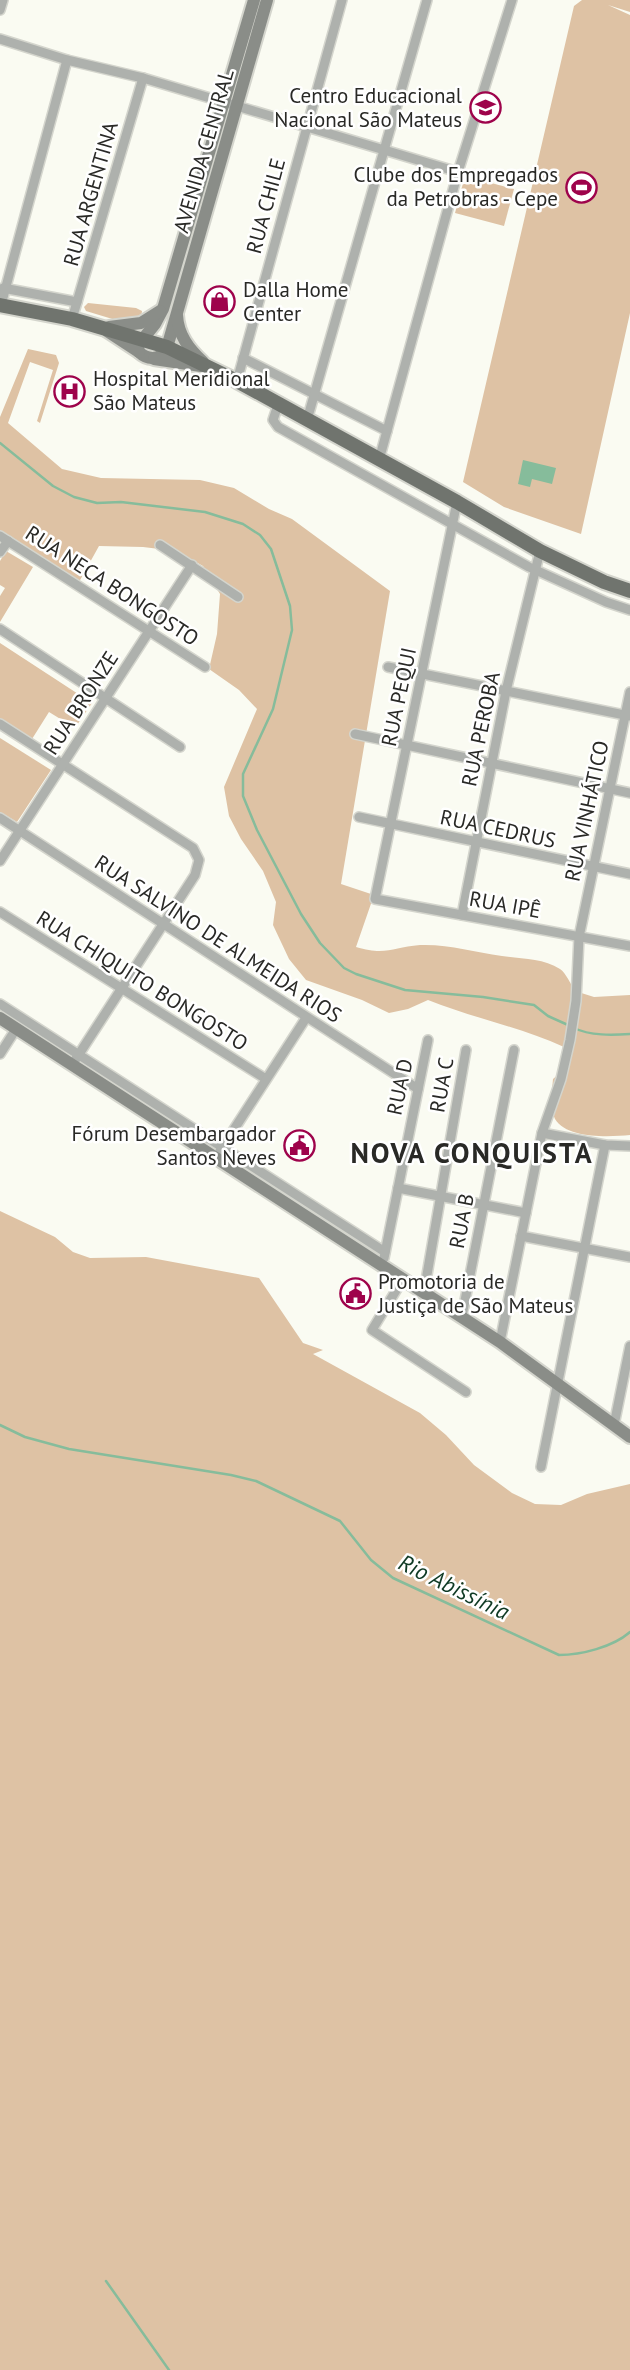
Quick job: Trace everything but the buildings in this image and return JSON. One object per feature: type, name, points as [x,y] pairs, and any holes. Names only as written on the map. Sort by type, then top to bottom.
[{"type":"main road","points":[[1,305],[101,327],[140,345],[167,347],[237,381],[457,502],[540,551],[604,582],[630,591]]},
{"type":"street","points":[[0,10],[3,0]]},
{"type":"street","name":"AVENIDA CENTRAL","points":[[170,311],[222,103],[254,0]]},
{"type":"street","name":"AVENIDA CENTRAL","points":[[170,311],[237,107],[267,0]]},
{"type":"street","name":"RUA CHILE","points":[[237,381],[342,0]]},
{"type":"street","points":[[307,420],[427,0]]},
{"type":"street","points":[[379,460],[458,172],[512,0]]},
{"type":"street","points":[[0,39],[66,60],[143,78],[458,172]]},
{"type":"street","points":[[1,305],[3,288],[66,60]]},
{"type":"street","name":"RUA ARGENTINA","points":[[72,319],[143,78]]},
{"type":"street","points":[[3,288],[77,302]]},
{"type":"street","points":[[101,327],[141,323],[170,311]]},
{"type":"street","points":[[170,311],[155,324],[140,345],[145,357],[209,367]]},
{"type":"street","points":[[153,358],[162,356],[167,347],[170,311]]},
{"type":"street","points":[[170,311],[187,345],[209,367]]},
{"type":"street","points":[[243,358],[387,430]]},
{"type":"street","points":[[278,405],[273,420],[278,427],[535,570],[606,603],[630,610]]},
{"type":"street","name":"RUA PEQUI","points":[[374,899],[457,502]]},
{"type":"street","points":[[0,552],[4,538]]},
{"type":"street","name":"RUA NECA BONGOSTO","points":[[4,538],[205,667]]},
{"type":"street","points":[[160,545],[238,597]]},
{"type":"street","name":"RUA PEROBA","points":[[462,915],[506,691],[540,551]]},
{"type":"street","name":"RUA BRONZE","points":[[0,861],[192,565]]},
{"type":"street","points":[[0,629],[180,747]]},
{"type":"street","points":[[388,667],[628,715]]},
{"type":"street","name":"RUA VINHÁTICO","points":[[500,1342],[542,1133],[561,1079],[570,1040],[576,1001],[579,937],[628,715],[630,692]]},
{"type":"street","points":[[0,724],[192,848],[199,860],[195,875],[75,1060]]},
{"type":"street","points":[[355,734],[630,793]]},
{"type":"street","name":"RUA CEDRUS","points":[[359,817],[630,874]]},
{"type":"street","name":"RUA SALVINO DE ALMEIDA RIOS","points":[[0,818],[418,1089]]},
{"type":"street","name":"RUA IPÊ","points":[[374,899],[630,946]]},
{"type":"street","name":"RUA CHIQUITO BONGOSTO","points":[[0,912],[266,1079]]},
{"type":"street","points":[[0,1004],[75,1060],[383,1259],[403,1279],[557,1381],[630,1437]]},
{"type":"street","points":[[0,1018],[75,1060]]},
{"type":"street","points":[[220,1152],[306,1018]]},
{"type":"street","points":[[0,1054],[16,1029]]},
{"type":"street","name":"RUA D","points":[[383,1259],[428,1040]]},
{"type":"street","name":"RUA C","points":[[424,1292],[466,1050]]},
{"type":"street","name":"RUA B","points":[[462,1316],[514,1050]]},
{"type":"street","points":[[542,1133],[630,1146]]},
{"type":"street","points":[[541,1467],[605,1144]]},
{"type":"street","points":[[398,1188],[526,1213]]},
{"type":"street","points":[[521,1236],[630,1257]]},
{"type":"street","points":[[403,1279],[372,1330],[466,1392]]},
{"type":"street","points":[[614,1425],[630,1346]]},
{"type":"shaded area","name":"Clube dos Empregados da Petrobras - Cepe","points":[[582,0],[630,0],[630,12],[608,5],[630,15],[630,313],[581,534],[504,507],[463,482],[574,6]]},
{"type":"shaded area","points":[[465,176],[514,189],[504,226],[455,213]]},
{"type":"shaded area","points":[[88,303],[136,308],[142,311],[141,318],[119,321],[86,311],[84,307]]},
{"type":"shaded area","points":[[28,349],[56,355],[59,363],[40,423],[37,421],[53,370],[30,362],[8,423],[62,469],[101,478],[200,480],[234,488],[292,519],[390,591],[341,884],[374,895],[356,947],[382,951],[420,945],[441,946],[532,959],[560,969],[575,991],[594,997],[630,995],[630,1135],[600,1136],[578,1133],[561,1126],[555,1119],[551,1104],[553,1079],[560,1073],[564,1047],[428,1000],[408,1009],[389,1013],[362,1000],[306,980],[289,959],[273,925],[276,902],[263,871],[229,816],[224,787],[257,709],[239,690],[209,669],[217,634],[220,594],[203,566],[176,551],[99,546],[79,582],[0,532],[0,417]]},
{"type":"shaded area","points":[[523,460],[556,468],[552,484],[532,479],[530,487],[518,484]]},
{"type":"shaded area","points":[[6,551],[33,567],[0,622],[0,596],[5,588],[0,585],[0,561]]},
{"type":"shaded area","points":[[0,643],[92,703],[75,728],[49,712],[32,739],[0,719]]},
{"type":"shaded area","points":[[0,738],[51,770],[17,822],[0,812]]},
{"type":"shaded area","points":[[81,1061],[214,1147],[212,1148]]},
{"type":"shaded area","points":[[0,1211],[55,1237],[73,1252],[90,1258],[146,1257],[259,1278],[303,1343],[323,1350],[313,1354],[420,1413],[446,1435],[474,1465],[512,1493],[535,1504],[561,1505],[587,1494],[630,1484],[630,2370],[0,2370]]},
{"type":"waterway","points":[[0,443],[53,486],[74,497],[97,503],[121,502],[205,512],[243,524],[260,535],[271,549],[290,606],[292,630],[273,709],[243,774],[243,796],[257,830],[301,914],[320,943],[344,968],[356,974],[405,990],[534,1005],[548,1016],[568,1025]]},
{"type":"waterway","points":[[574,1028],[594,1034],[630,1034]]},
{"type":"waterway","name":"Rio Abissínia","points":[[0,1425],[25,1437],[69,1449],[256,1481],[340,1521],[371,1560],[393,1578],[559,1655],[596,1649],[615,1642],[630,1632]]},
{"type":"waterway","points":[[106,2281],[169,2370]]},
{"type":"place","name":"Centro Educacional Nacional São Mateus","points":[[485,108]]},
{"type":"place","name":"Clube dos Empregados da Petrobras - Cepe","points":[[581,187]]},
{"type":"place","name":"Dalla Home Center","points":[[220,302]]},
{"type":"place","name":"Hospital Meridional São Mateus","points":[[70,391]]},
{"type":"place","name":"Fórum Desembargador Santos Neves","points":[[299,1146]]},
{"type":"place","name":"Promotoria de Justiça de São Mateus","points":[[355,1294]]},
{"type":"district","name":"NOVA CONQUISTA","points":[[472,1153]]}]
